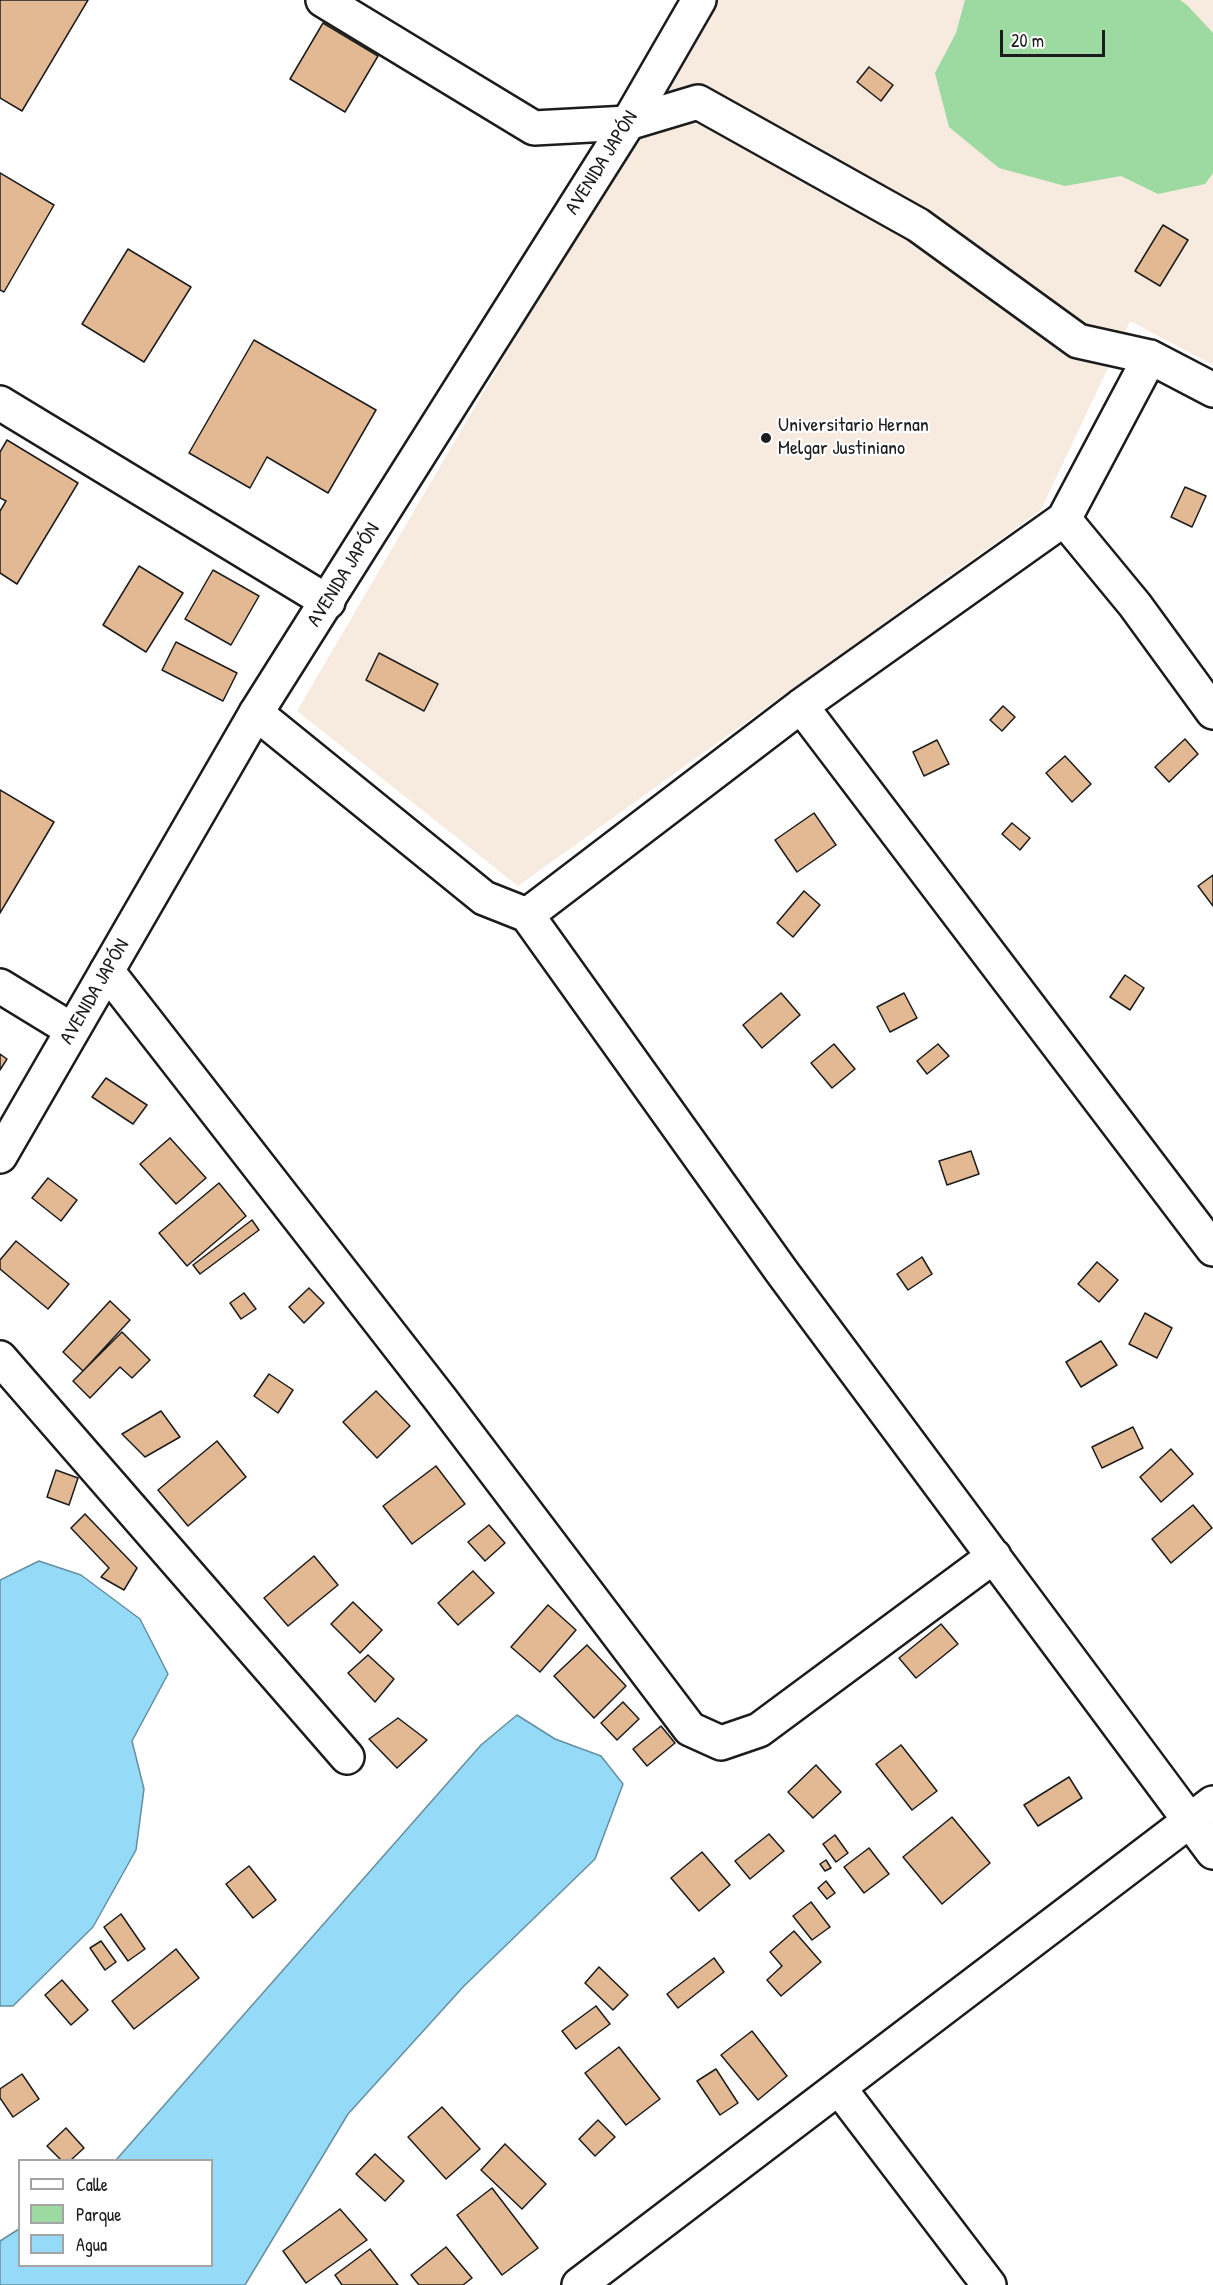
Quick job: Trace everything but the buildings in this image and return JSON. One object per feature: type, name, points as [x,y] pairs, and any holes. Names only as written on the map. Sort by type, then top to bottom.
[{"type":"street","points":[[322,0],[534,128],[628,123],[698,102],[918,225],[1078,341],[1150,357],[1213,390]]},
{"type":"street","name":"AVENIDA JAPÓN","points":[[0,1156],[256,713],[628,123],[699,0]]},
{"type":"street","points":[[527,915],[801,706],[1064,519],[1150,357]]},
{"type":"street","points":[[0,403],[328,602]]},
{"type":"street","points":[[1064,519],[1135,605],[1213,712]]},
{"type":"street","points":[[801,706],[1213,1249]]},
{"type":"street","points":[[256,713],[484,898],[527,915],[782,1272],[994,1556],[1201,1811],[1213,1852]]},
{"type":"street","points":[[107,971],[441,1400],[690,1729],[721,1743],[759,1730],[994,1556]]},
{"type":"street","points":[[0,986],[72,1030]]},
{"type":"street","points":[[0,1358],[346,1757]]},
{"type":"street","points":[[579,2285],[1201,1811]]},
{"type":"street","points":[[839,2088],[989,2285]]},
{"type":"shaded area","name":"Universitario Hernan Melgar Justiniano","points":[[713,0],[1213,0],[1213,365],[1130,321],[1041,510],[518,886],[297,711]]},
{"type":"green space","points":[[965,0],[1180,0],[1187,5],[1213,33],[1213,173],[1205,184],[1158,194],[1121,176],[1065,186],[999,168],[949,127],[935,73],[956,33]]},
{"type":"water","points":[[39,1561],[81,1575],[140,1619],[168,1674],[132,1741],[144,1789],[136,1850],[93,1927],[13,2006],[0,2006],[0,1580]]},
{"type":"water","points":[[517,1715],[555,1739],[601,1756],[623,1784],[595,1859],[464,1986],[348,2114],[245,2285],[0,2285],[0,2241],[18,2230],[18,2267],[213,2267],[213,2159],[117,2159],[481,1745]]},
{"type":"place","name":"Universitario Hernan Melgar Justiniano","points":[[766,438]]}]
